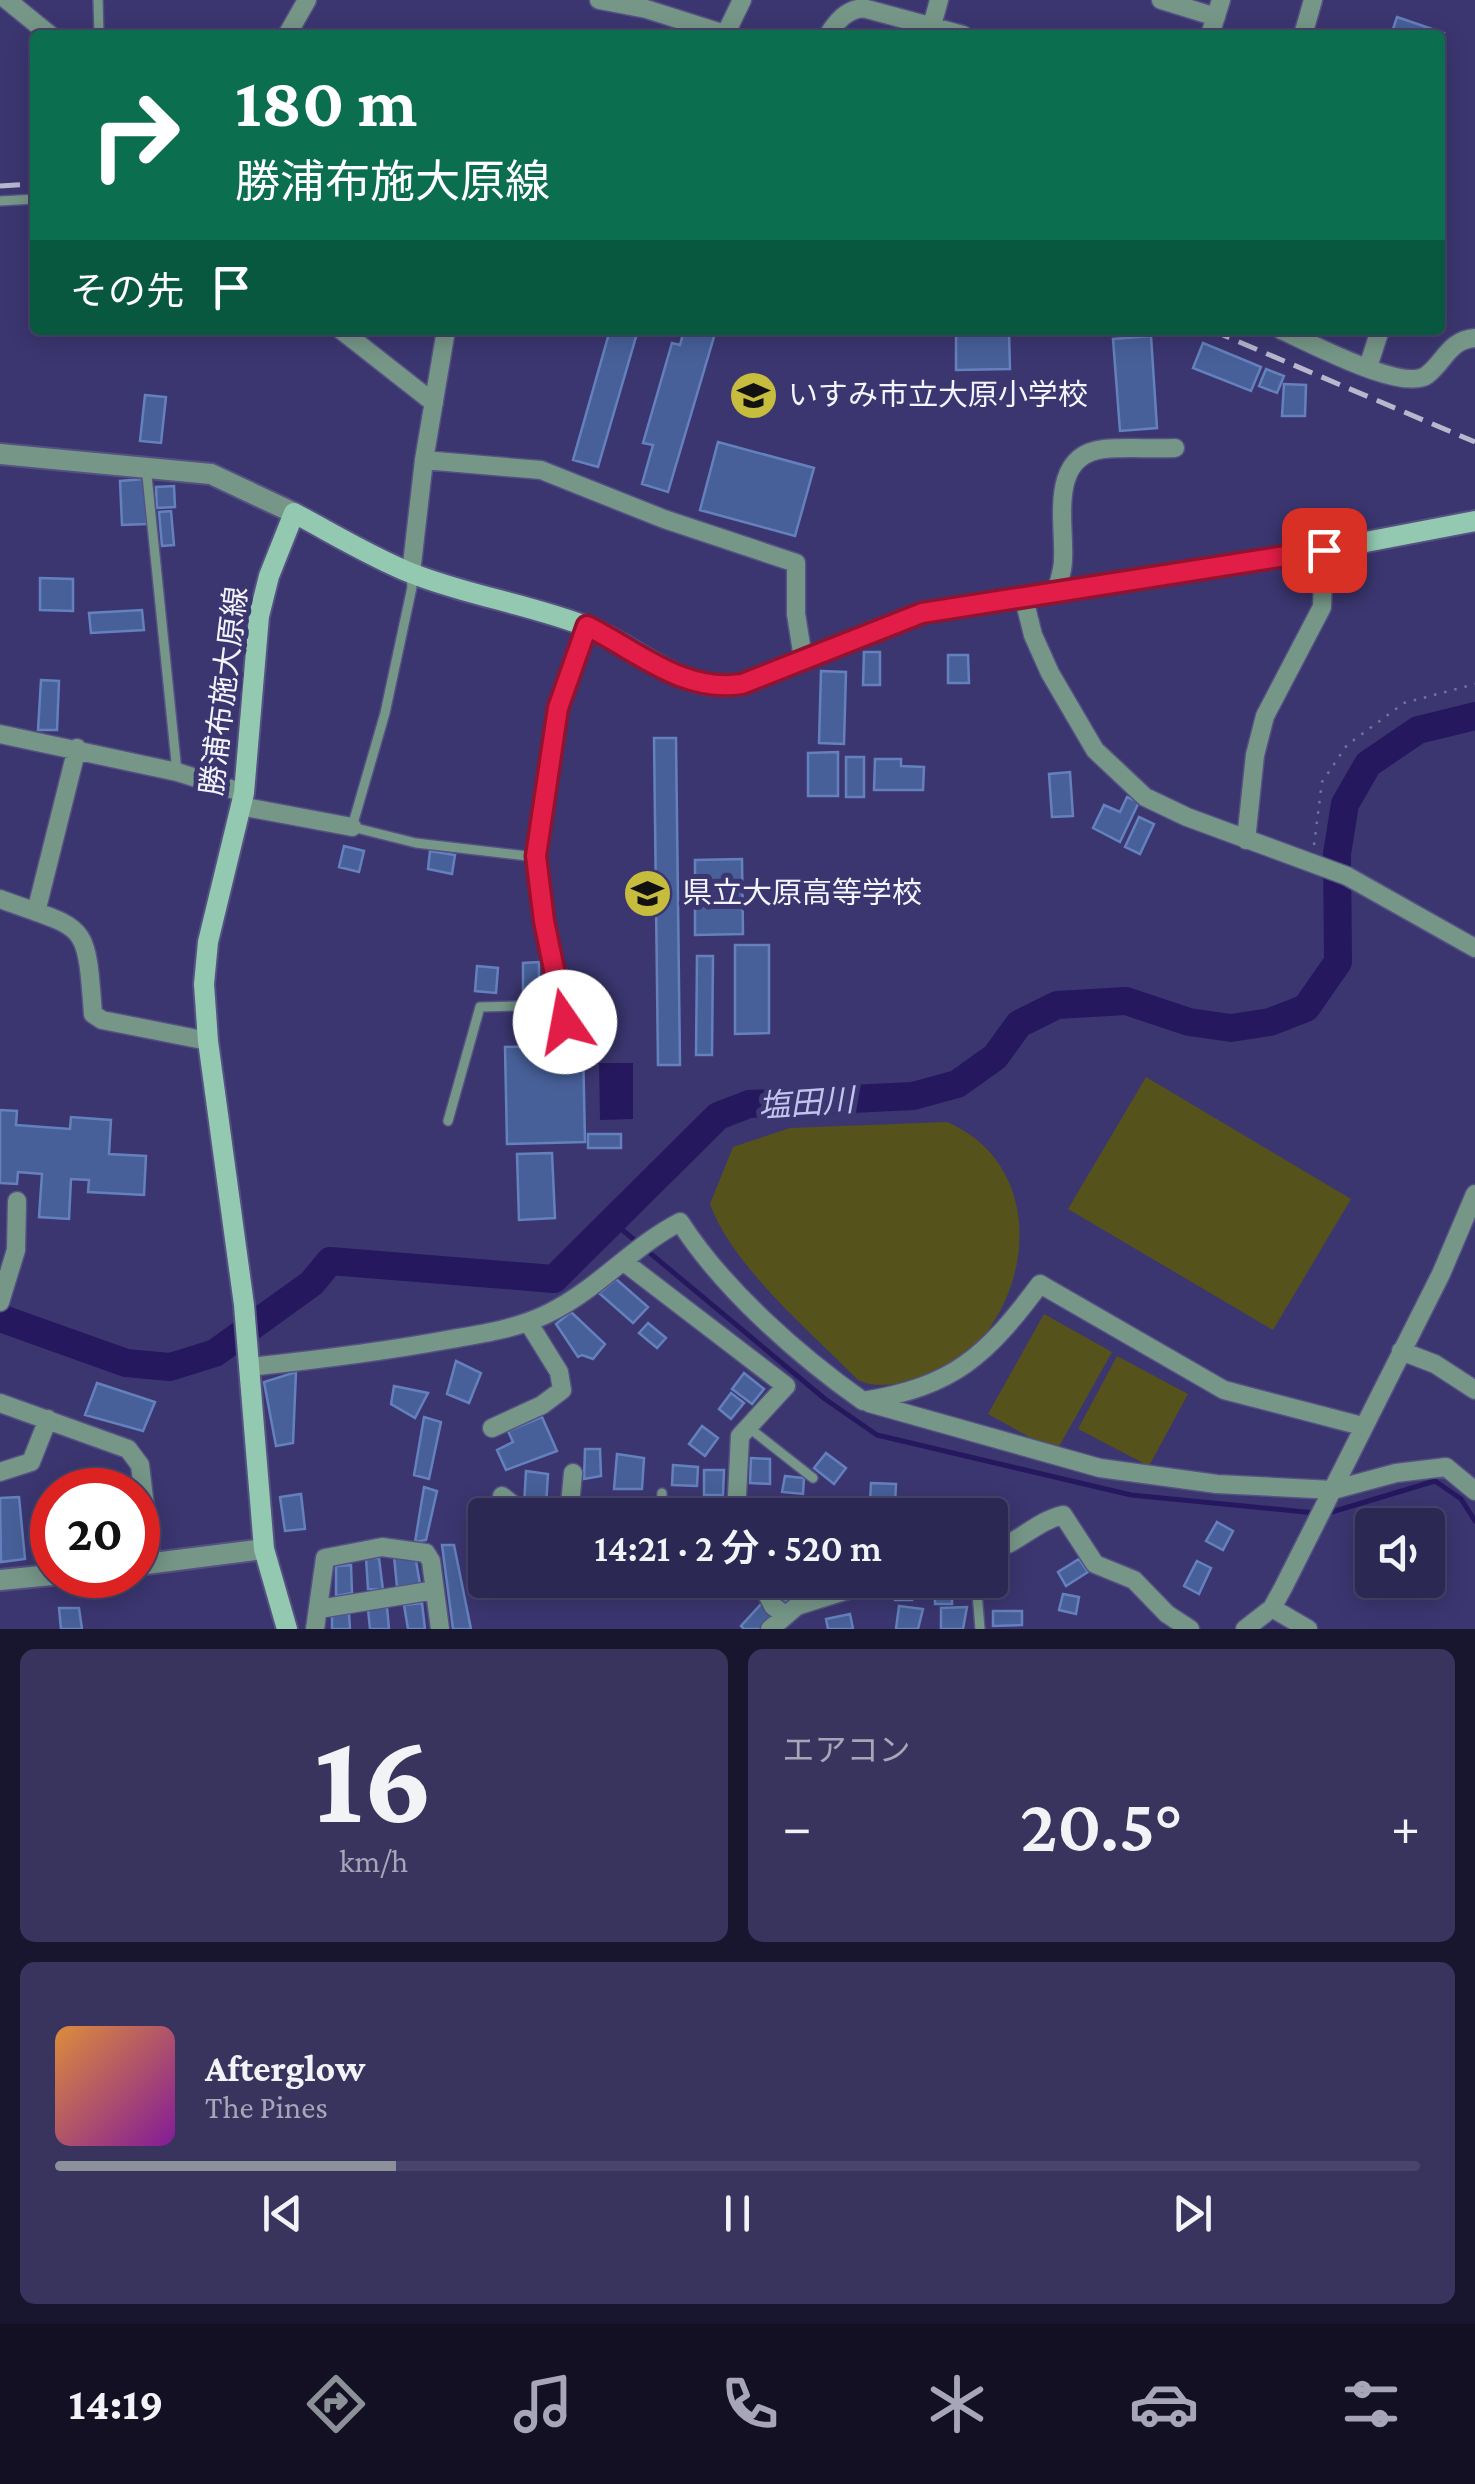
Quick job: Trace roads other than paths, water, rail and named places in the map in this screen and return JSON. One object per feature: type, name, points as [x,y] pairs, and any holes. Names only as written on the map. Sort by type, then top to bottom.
[{"type":"main road","points":[[294,514],[411,573],[587,626],[701,686],[742,684],[922,613],[1324,550],[1475,521]]},
{"type":"main road","name":"勝浦布施大原線","points":[[287,1629],[264,1550],[244,1305],[208,1041],[204,984],[208,942],[242,799],[259,616],[269,576],[294,514]]},
{"type":"street","points":[[7,0],[44,30]]},
{"type":"street","points":[[291,30],[307,0]]},
{"type":"street","points":[[599,0],[646,9],[712,30]]},
{"type":"street","points":[[727,30],[742,0]]},
{"type":"street","points":[[833,30],[852,9],[863,8],[931,30],[939,0]]},
{"type":"street","points":[[1161,0],[1216,17]]},
{"type":"street","points":[[1304,30],[1313,0]]},
{"type":"street","points":[[348,335],[434,402]]},
{"type":"street","points":[[411,573],[424,460],[445,335]]},
{"type":"street","points":[[1292,335],[1402,381],[1425,377],[1452,345],[1475,338]]},
{"type":"street","points":[[1368,368],[1378,335]]},
{"type":"street","points":[[1057,590],[1064,564],[1061,492],[1080,458],[1100,449],[1175,448]]},
{"type":"street","points":[[0,454],[146,466],[227,479],[294,514]]},
{"type":"street","points":[[424,460],[541,470],[664,519],[796,563],[796,614],[803,658]]},
{"type":"street","points":[[1246,840],[1255,755],[1264,716],[1322,606],[1324,550]]},
{"type":"street","points":[[1024,595],[1034,635],[1050,673],[1094,750],[1145,797],[1246,840],[1347,876],[1475,948]]},
{"type":"street","points":[[0,734],[177,772],[242,799],[352,828]]},
{"type":"street","points":[[36,912],[77,748]]},
{"type":"street","points":[[0,898],[72,926],[84,938],[94,1014],[102,1020],[208,1041]]},
{"type":"street","points":[[1246,1629],[1272,1608],[1460,1236],[1475,1194]]},
{"type":"street","points":[[0,1302],[16,1250],[17,1201]]},
{"type":"street","points":[[249,1361],[421,1345],[528,1322],[574,1298],[680,1222],[780,1337],[863,1401],[1100,1468],[1218,1484],[1333,1490],[1396,1474],[1446,1467],[1475,1491]]},
{"type":"street","points":[[636,1251],[786,1386],[740,1436],[737,1498]]},
{"type":"street","points":[[863,1401],[914,1393],[961,1368],[1000,1337],[1040,1284],[1224,1390],[1362,1426]]},
{"type":"street","points":[[492,1428],[542,1405],[562,1390],[559,1372],[528,1322]]},
{"type":"street","points":[[1401,1351],[1434,1364],[1475,1390]]},
{"type":"street","points":[[0,1402],[128,1449],[140,1468]]},
{"type":"street","points":[[0,1472],[31,1462],[48,1419]]},
{"type":"street","points":[[571,1498],[572,1473]]},
{"type":"street","points":[[1008,1544],[1023,1538],[1048,1518],[1063,1514],[1095,1564],[1134,1580],[1167,1614],[1190,1629]]},
{"type":"street","points":[[314,1629],[325,1558],[382,1546],[426,1553],[431,1561],[440,1629]]},
{"type":"street","points":[[160,1562],[264,1550]]},
{"type":"street","points":[[0,1580],[30,1577]]},
{"type":"street","points":[[319,1608],[435,1590]]},
{"type":"street","points":[[769,1598],[785,1616]]},
{"type":"street","points":[[770,1629],[796,1606],[822,1598]]},
{"type":"street","points":[[1272,1608],[1308,1629]]},
{"type":"lane","points":[[98,0],[98,30]]},
{"type":"lane","points":[[0,201],[30,199]]},
{"type":"lane","points":[[146,466],[177,772]]},
{"type":"lane","points":[[411,573],[412,587],[385,713],[352,828],[416,843],[536,856]]},
{"type":"lane","points":[[565,1022],[544,921],[536,856],[558,708],[587,626]]},
{"type":"lane","points":[[448,1120],[480,1006],[561,1005]]},
{"type":"lane","points":[[748,1427],[813,1478]]},
{"type":"lane","points":[[662,1494],[662,1498]]},
{"type":"lane","points":[[977,1598],[980,1629]]},
{"type":"waterway","name":"塩田川","points":[[0,1318],[126,1363],[170,1367],[215,1353],[312,1283],[330,1261],[554,1279],[718,1116],[749,1104],[913,1096],[957,1084],[995,1057],[1019,1024],[1057,1005],[1126,1001],[1189,1022],[1231,1028],[1270,1022],[1306,1008],[1338,962],[1337,854],[1345,804],[1368,764],[1418,730],[1475,716]]},
{"type":"waterway","points":[[614,1223],[825,1399],[877,1435],[1131,1495],[1315,1513]]},
{"type":"waterway","points":[[1325,1514],[1435,1481],[1461,1499],[1475,1521]]},
{"type":"railway","points":[[0,186],[30,184]]},
{"type":"railway","points":[[1223,335],[1475,442]]},
{"type":"place","name":"いすみ市立大原小学校","points":[[753,395]]},
{"type":"place","name":"県立大原高等学校","points":[[647,893]]}]
